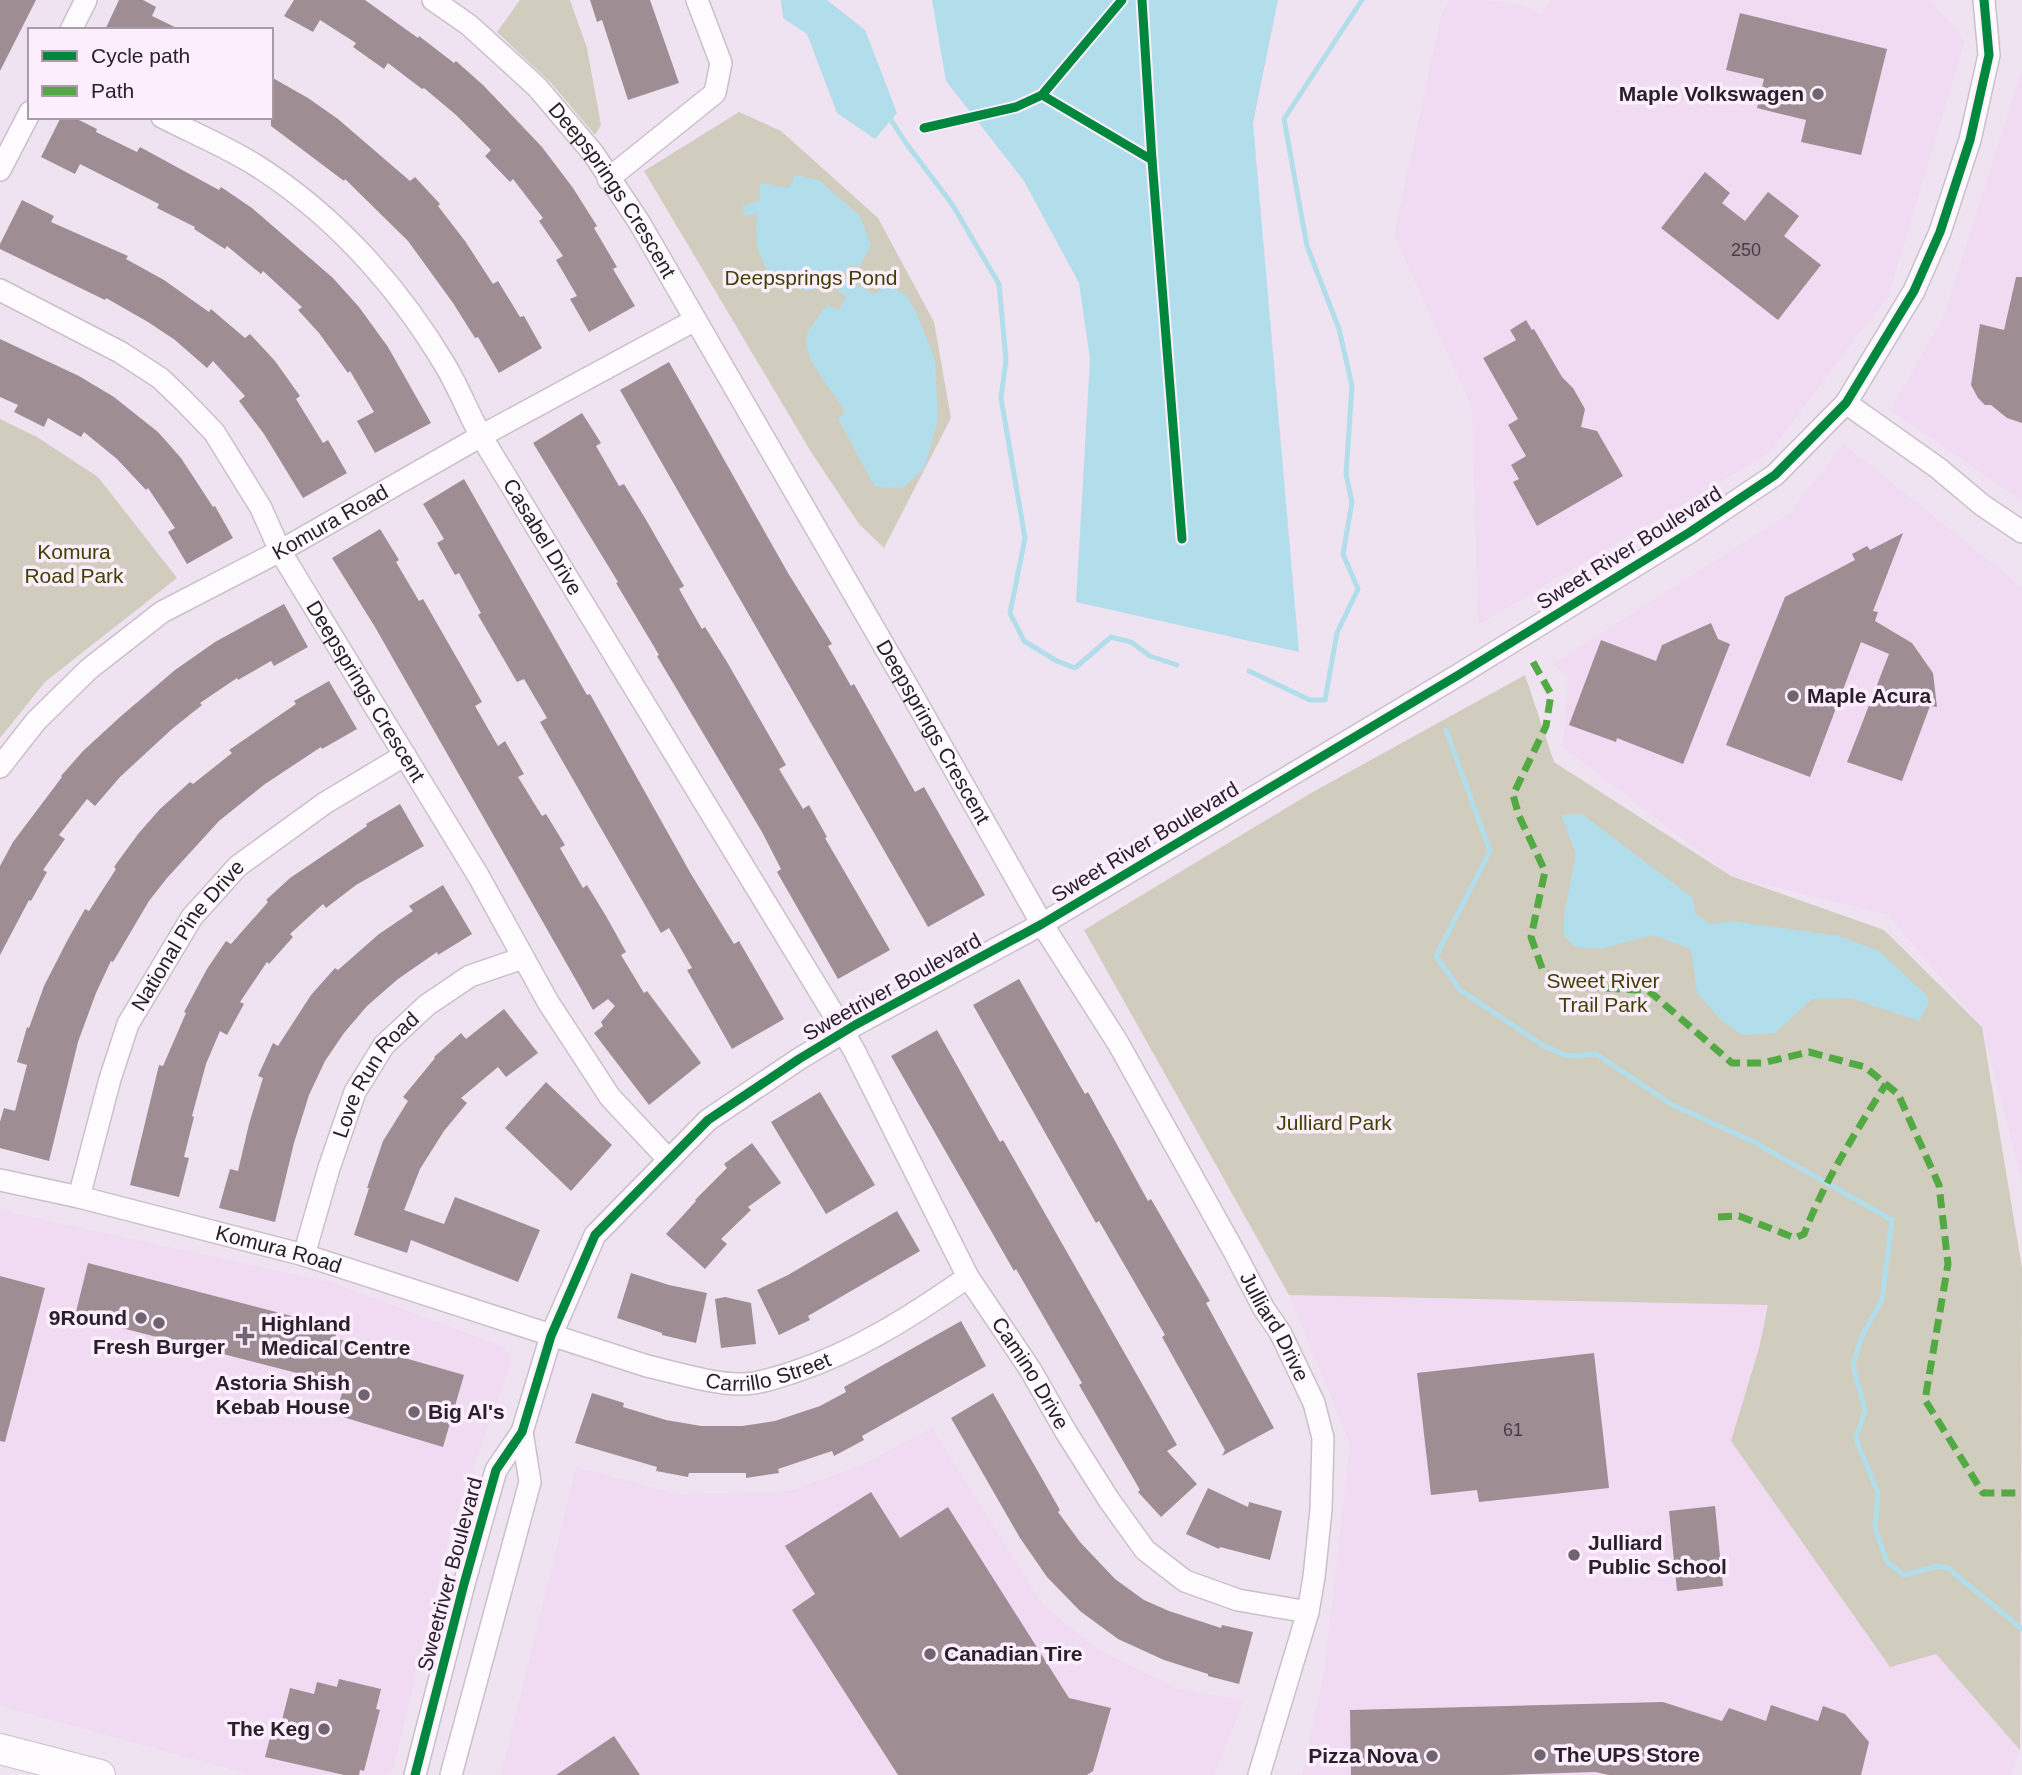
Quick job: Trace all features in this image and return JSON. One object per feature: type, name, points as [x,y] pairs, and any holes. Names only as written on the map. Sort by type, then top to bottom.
[{"type":"main road","points":[[0,1749],[100,1775]]},
{"type":"street","points":[[72,28],[86,0]]},
{"type":"street","name":"Deepsprings Crescent","points":[[433,0],[469,25],[537,87],[593,153],[639,222],[903,677],[1042,924]]},
{"type":"street","points":[[608,179],[715,93],[721,63],[697,0]]},
{"type":"street","name":"Sweet River Boulevard","points":[[1042,924],[1449,681],[1690,532],[1774,475],[1846,403],[1914,290],[1940,232],[1970,140],[1989,55],[1984,0]]},
{"type":"street","points":[[0,170],[28,116]]},
{"type":"street","name":"Casabel Drive","points":[[166,119],[256,166],[305,201],[353,243],[405,306],[446,366],[481,436],[844,1032]]},
{"type":"street","name":"Deepsprings Crescent","points":[[0,290],[120,352],[160,378],[214,432],[261,508],[279,551],[479,877],[548,1002],[610,1097],[668,1160]]},
{"type":"street","name":"Komura Road","points":[[0,767],[52,704],[89,669],[162,612],[279,551],[481,436],[695,320]]},
{"type":"street","points":[[1846,403],[2022,532]]},
{"type":"street","name":"National Pine Drive","points":[[79,1197],[110,1079],[128,1024],[192,917],[238,866],[325,803],[405,755]]},
{"type":"street","name":"Sweetriver Boulevard","points":[[415,1775],[496,1470],[522,1432],[551,1336],[596,1236],[708,1119],[844,1032],[1042,924]]},
{"type":"street","name":"Julliard Drive","points":[[1042,924],[1118,1043],[1237,1255],[1264,1309],[1280,1332],[1314,1403],[1323,1438],[1322,1498],[1308,1612],[1259,1775]]},
{"type":"street","name":"Love Run Road","points":[[304,1255],[329,1168],[355,1092],[384,1045],[427,1005],[470,976],[523,958]]},
{"type":"street","name":"Camino Drive","points":[[844,1032],[968,1277],[1030,1369],[1108,1500],[1145,1550],[1185,1581],[1238,1600],[1308,1612]]},
{"type":"street","name":"Komura Road","points":[[0,1180],[79,1197],[304,1255],[551,1336]]},
{"type":"street","name":"Carrillo Street","points":[[551,1336],[647,1366],[692,1377],[742,1384],[778,1377],[826,1361],[881,1334],[968,1277]]},
{"type":"street","name":"Sweetriver Boulevard","points":[[451,1775],[530,1482],[522,1432]]},
{"type":"shaded area","points":[[1449,0],[1486,0],[1521,5],[1542,14],[1551,0],[1931,0],[1965,41],[1889,295],[1769,453],[1478,625],[1472,408],[1394,235],[1441,15]]},
{"type":"shaded area","points":[[2022,69],[2022,501],[1890,410],[1943,318]]},
{"type":"shaded area","points":[[1844,444],[2022,587],[2022,1182],[1982,1027],[1888,915],[1731,876],[1563,747],[1568,677],[1553,664],[1788,514]]},
{"type":"shaded area","points":[[0,1210],[334,1283],[502,1346],[513,1358],[451,1530],[393,1770],[386,1775],[251,1775],[0,1706]]},
{"type":"shaded area","name":"Julliard Public School","points":[[1289,1295],[1768,1305],[1759,1348],[1936,1654],[2020,1750],[2011,1775],[1302,1775],[1324,1672],[1350,1444]]},
{"type":"shaded area","points":[[932,1428],[1043,1605],[1099,1650],[1176,1688],[1244,1701],[1214,1775],[501,1775],[576,1467],[677,1494],[790,1491],[859,1466]]},
{"type":"green space","points":[[520,0],[570,0],[587,48],[601,125],[595,135],[552,84],[497,32]]},
{"type":"green space","name":"Deepsprings Pond","points":[[739,112],[781,131],[878,218],[934,322],[951,418],[884,548],[859,524],[811,452],[644,171]]},
{"type":"green space","name":"Komura Road Park","points":[[0,419],[37,437],[98,477],[177,578],[45,682],[0,738]]},
{"type":"green space","name":"Sweet River Trail Park","points":[[1525,675],[1554,762],[1731,876],[1884,930],[1982,1027],[2022,1268],[2020,1750],[1936,1654],[1890,1667],[1731,1441],[1759,1348],[1768,1305],[1289,1295],[1084,930],[1311,793]]},
{"type":"water","points":[[781,0],[827,0],[865,30],[897,113],[875,139],[837,113],[807,34],[783,18]]},
{"type":"water","points":[[932,0],[1278,0],[1253,123],[1299,652],[1076,602],[1090,359],[1079,283],[1024,181],[946,81]]},
{"type":"water","points":[[795,175],[819,180],[860,216],[871,245],[859,267],[849,265],[842,278],[876,294],[885,283],[907,296],[935,360],[938,420],[924,469],[902,488],[875,487],[838,419],[845,412],[814,366],[806,347],[809,330],[827,305],[839,310],[846,297],[829,283],[808,291],[776,284],[759,251],[756,235],[757,214],[744,216],[743,206],[760,200],[760,183],[789,188]]},
{"type":"water","points":[[1582,814],[1693,898],[1695,913],[1710,924],[1731,921],[1839,936],[1879,951],[1928,997],[1928,1005],[1919,1021],[1850,998],[1812,999],[1775,1033],[1742,1035],[1721,1020],[1697,993],[1691,949],[1653,935],[1601,949],[1575,947],[1564,936],[1564,915],[1576,854],[1561,815]]},
{"type":"building","points":[[0,0],[36,0],[0,71]]},
{"type":"building","points":[[119,0],[143,0],[156,7],[152,16],[177,28],[106,28]]},
{"type":"building","points":[[294,0],[365,0],[454,63],[456,61],[483,85],[542,147],[573,188],[597,226],[594,228],[617,267],[613,269],[635,306],[589,332],[570,299],[577,296],[556,260],[563,256],[539,221],[543,218],[513,179],[510,182],[485,156],[491,150],[456,115],[388,63],[384,69],[353,47],[356,43],[320,20],[313,32],[284,16]]},
{"type":"building","points":[[590,0],[650,0],[679,83],[628,100],[602,20],[597,22]]},
{"type":"building","name":"Maple Volkswagen","points":[[1740,13],[1887,49],[1861,155],[1801,142],[1806,120],[1757,108],[1764,79],[1726,70]]},
{"type":"building","points":[[273,78],[338,119],[410,181],[415,177],[440,204],[438,206],[493,284],[498,281],[520,317],[524,316],[542,348],[499,373],[478,337],[475,338],[408,241],[345,179],[344,181],[271,126]]},
{"type":"building","points":[[60,119],[77,119],[97,129],[96,132],[137,152],[140,147],[219,190],[221,187],[252,208],[333,278],[359,307],[388,347],[431,423],[375,453],[357,421],[374,412],[350,371],[348,373],[319,333],[298,310],[302,307],[263,271],[261,274],[227,246],[225,249],[194,229],[195,227],[157,208],[159,204],[80,164],[75,174],[41,157]]},
{"type":"building","points":[[1705,172],[1730,193],[1722,203],[1745,221],[1768,192],[1799,216],[1784,236],[1821,265],[1778,320],[1661,228]]},
{"type":"building","points":[[22,200],[54,216],[51,222],[128,256],[126,259],[164,280],[209,312],[211,309],[245,338],[250,334],[275,361],[300,396],[296,399],[323,443],[328,440],[347,473],[303,498],[264,434],[239,401],[245,396],[213,361],[207,368],[175,340],[148,322],[106,298],[105,300],[0,249]]},
{"type":"building","points":[[2016,277],[2022,277],[2022,423],[2007,418],[1991,405],[1985,405],[1971,385],[1980,324],[2004,330]]},
{"type":"building","points":[[1526,320],[1585,409],[1581,427],[1597,431],[1623,476],[1537,526],[1513,482],[1519,479],[1511,465],[1526,456],[1508,425],[1518,419],[1483,358],[1516,340],[1510,330]]},
{"type":"building","points":[[0,339],[79,376],[114,397],[158,432],[181,458],[213,507],[215,506],[233,538],[187,564],[168,532],[175,528],[148,488],[146,490],[117,459],[84,432],[81,437],[48,418],[44,427],[14,412],[18,405],[0,397]]},
{"type":"building","points":[[669,362],[788,573],[832,644],[828,646],[851,686],[854,684],[915,792],[924,787],[985,895],[928,927],[620,390]]},
{"type":"building","points":[[582,413],[601,443],[596,446],[619,486],[624,484],[645,518],[684,586],[679,589],[702,629],[705,627],[727,662],[786,765],[779,769],[803,809],[809,805],[827,837],[825,838],[890,950],[838,979],[777,872],[781,869],[762,832],[657,656],[659,655],[616,583],[618,582],[533,443]]},
{"type":"building","points":[[464,479],[587,695],[590,694],[691,874],[734,944],[739,941],[784,1019],[732,1049],[687,970],[692,968],[669,928],[661,933],[540,722],[547,718],[524,679],[517,682],[478,615],[481,613],[459,573],[455,575],[437,543],[444,539],[423,504]]},
{"type":"building","points":[[380,529],[399,560],[396,562],[419,601],[423,599],[482,702],[475,706],[498,746],[505,741],[524,774],[518,777],[542,816],[546,814],[565,845],[560,848],[583,888],[587,885],[606,916],[626,952],[621,955],[644,993],[647,991],[701,1063],[649,1105],[594,1033],[603,1026],[601,1022],[615,1006],[608,999],[593,1010],[375,627],[332,558]]},
{"type":"building","name":"Maple Acura","points":[[1903,533],[1873,611],[1878,612],[1875,621],[1912,643],[1933,673],[1937,707],[1930,706],[1902,781],[1847,762],[1889,654],[1861,642],[1810,777],[1726,745],[1785,597],[1855,560],[1852,554],[1867,546],[1870,550]]},
{"type":"building","points":[[284,604],[308,647],[274,666],[271,661],[238,680],[237,678],[200,703],[202,705],[120,777],[95,806],[87,799],[59,835],[65,839],[43,870],[47,872],[0,955],[0,866],[13,842],[61,776],[83,751],[175,670],[215,642]]},
{"type":"building","points":[[1711,623],[1718,639],[1730,644],[1683,764],[1617,738],[1616,742],[1569,725],[1601,640],[1656,661],[1662,645]]},
{"type":"building","points":[[329,681],[357,729],[322,749],[321,747],[265,784],[219,821],[167,878],[149,901],[113,962],[111,961],[96,993],[78,1042],[49,1161],[0,1148],[0,1122],[4,1108],[15,1111],[27,1065],[17,1062],[27,1027],[29,1028],[44,986],[67,941],[85,909],[89,911],[116,869],[114,867],[160,809],[190,782],[193,784],[232,753],[229,750],[296,704],[294,701]]},
{"type":"building","points":[[400,804],[424,846],[356,885],[326,908],[323,904],[290,934],[293,937],[269,964],[267,962],[240,1002],[244,1004],[227,1035],[220,1031],[206,1064],[192,1116],[194,1117],[184,1157],[189,1158],[179,1197],[130,1185],[159,1065],[163,1066],[186,1013],[184,1012],[226,941],[231,944],[268,902],[266,900],[290,878],[367,826],[366,824]]},
{"type":"building","points":[[443,885],[472,934],[438,955],[437,952],[398,979],[367,1006],[344,1033],[325,1061],[309,1095],[275,1222],[219,1208],[230,1169],[238,1171],[263,1078],[258,1076],[273,1043],[278,1046],[311,995],[335,968],[338,970],[379,934],[413,911],[409,906]]},
{"type":"building","points":[[1019,979],[1085,1094],[1088,1092],[1148,1201],[1151,1199],[1210,1301],[1206,1303],[1274,1428],[1222,1456],[1225,1450],[1162,1337],[1165,1335],[1099,1221],[1096,1223],[973,1005]]},
{"type":"building","points":[[504,1009],[538,1053],[506,1077],[498,1067],[461,1098],[467,1103],[444,1131],[420,1169],[404,1210],[444,1224],[455,1197],[540,1230],[518,1282],[411,1240],[407,1253],[354,1235],[383,1141],[408,1101],[403,1097],[434,1057],[461,1033],[466,1039]]},
{"type":"building","points":[[937,1030],[1177,1445],[1167,1451],[1197,1484],[1161,1517],[1138,1492],[1140,1490],[1079,1385],[1082,1383],[1016,1269],[1014,1271],[891,1056]]},
{"type":"building","points":[[546,1082],[612,1145],[571,1191],[505,1128]]},
{"type":"building","points":[[820,1092],[875,1185],[826,1214],[771,1122]]},
{"type":"building","points":[[752,1143],[781,1183],[748,1207],[751,1210],[721,1239],[727,1244],[705,1269],[666,1234],[727,1168],[724,1164]]},
{"type":"building","points":[[897,1211],[920,1251],[808,1316],[810,1320],[779,1335],[757,1290],[788,1275]]},
{"type":"building","points":[[88,1263],[338,1328],[335,1338],[464,1375],[443,1447],[336,1415],[344,1385],[75,1316]]},
{"type":"building","points":[[631,1273],[707,1293],[696,1343],[662,1335],[617,1318]]},
{"type":"building","points":[[0,1276],[45,1288],[5,1442],[0,1441]]},
{"type":"building","points":[[725,1297],[751,1303],[756,1344],[721,1348],[715,1299]]},
{"type":"building","points":[[961,1321],[986,1366],[862,1436],[864,1440],[834,1456],[832,1451],[778,1469],[779,1473],[746,1478],[746,1473],[689,1473],[688,1477],[656,1471],[657,1467],[575,1443],[592,1393],[624,1403],[623,1407],[666,1420],[701,1426],[742,1426],[775,1421],[820,1406],[846,1392],[844,1387]]},
{"type":"building","points":[[1594,1353],[1609,1488],[1479,1502],[1477,1490],[1431,1495],[1417,1373]]},
{"type":"building","points":[[993,1393],[1060,1510],[1058,1512],[1080,1542],[1115,1579],[1144,1600],[1169,1611],[1221,1628],[1222,1625],[1253,1632],[1239,1684],[1164,1660],[1118,1639],[1080,1611],[1047,1577],[1020,1538],[951,1418]]},
{"type":"building","points":[[1208,1488],[1248,1507],[1249,1502],[1282,1511],[1270,1560],[1220,1547],[1219,1549],[1186,1534]]},
{"type":"building","name":"Canadian Tire","points":[[871,1492],[900,1538],[948,1507],[1069,1698],[1111,1708],[1093,1771],[1087,1775],[898,1775],[792,1610],[815,1594],[785,1546]]},
{"type":"building","points":[[1715,1506],[1723,1586],[1677,1591],[1669,1511]]},
{"type":"building","name":"The Keg","points":[[339,1679],[381,1689],[376,1709],[380,1710],[364,1771],[360,1770],[359,1775],[344,1775],[265,1757],[274,1722],[281,1724],[290,1688],[314,1694],[317,1682],[337,1687]]},
{"type":"building","points":[[1663,1702],[1722,1721],[1729,1708],[1766,1721],[1771,1705],[1818,1721],[1823,1706],[1845,1714],[1869,1742],[1861,1775],[1609,1775],[1595,1772],[1351,1775],[1350,1710]]},
{"type":"building","points":[[614,1736],[640,1775],[556,1775]]},
{"type":"waterway","points":[[1249,671],[1310,700],[1325,700],[1337,633],[1358,589],[1343,554],[1352,502],[1346,474],[1352,386],[1339,329],[1307,246],[1284,119],[1362,0]]},
{"type":"waterway","points":[[887,114],[952,204],[999,284],[1006,360],[1001,398],[1025,538],[1010,613],[1024,641],[1057,661],[1075,668],[1111,637],[1131,642],[1150,656],[1177,665]]},
{"type":"waterway","points":[[1446,730],[1490,851],[1436,956],[1460,990],[1544,1046],[1568,1056],[1596,1054],[1671,1104],[1754,1142],[1892,1220],[1882,1300],[1862,1336],[1853,1365],[1865,1410],[1856,1439],[1878,1493],[1875,1528],[1887,1562],[1904,1575],[1938,1566],[1948,1568],[2022,1629]]},
{"type":"marked path","points":[[1533,662],[1551,694],[1546,726],[1513,795],[1519,816],[1545,871],[1531,937],[1543,971],[1565,985],[1649,991],[1732,1063],[1762,1063],[1809,1052],[1865,1067],[1898,1094],[1939,1185],[1948,1264],[1925,1400],[1983,1493],[2022,1493]]},
{"type":"marked path","points":[[1718,1217],[1739,1216],[1795,1238],[1804,1234],[1831,1176],[1886,1084]]},
{"type":"cycle path","points":[[924,128],[1016,107],[1042,95],[1122,0]]},
{"type":"cycle path","points":[[1042,95],[1152,160],[1142,0]]},
{"type":"cycle path","points":[[415,1775],[496,1470],[522,1432],[551,1336],[595,1235],[708,1120],[799,1059],[855,1025],[1042,924],[1460,674],[1690,532],[1775,475],[1846,403],[1914,291],[1940,232],[1970,140],[1989,55],[1984,0]]},
{"type":"cycle path","points":[[1152,160],[1182,539]]},
{"type":"place","name":"Maple Volkswagen","points":[[1818,94]]},
{"type":"place","name":"Maple Acura","points":[[1793,696]]},
{"type":"place","name":"9Round","points":[[141,1318]]},
{"type":"place","name":"Fresh Burger","points":[[159,1323]]},
{"type":"place","name":"Highland Medical Centre","points":[[245,1336]]},
{"type":"place","name":"Astoria Shish Kebab House","points":[[364,1395]]},
{"type":"place","name":"Big Al's","points":[[414,1412]]},
{"type":"place","name":"Julliard Public School","points":[[1574,1555]]},
{"type":"place","name":"Canadian Tire","points":[[930,1654]]},
{"type":"place","name":"The Keg","points":[[324,1729]]},
{"type":"place","name":"The UPS Store","points":[[1540,1755]]},
{"type":"place","name":"Pizza Nova","points":[[1432,1756]]},
{"type":"park label","name":"Julliard Park","points":[[1334,1123]]}]
